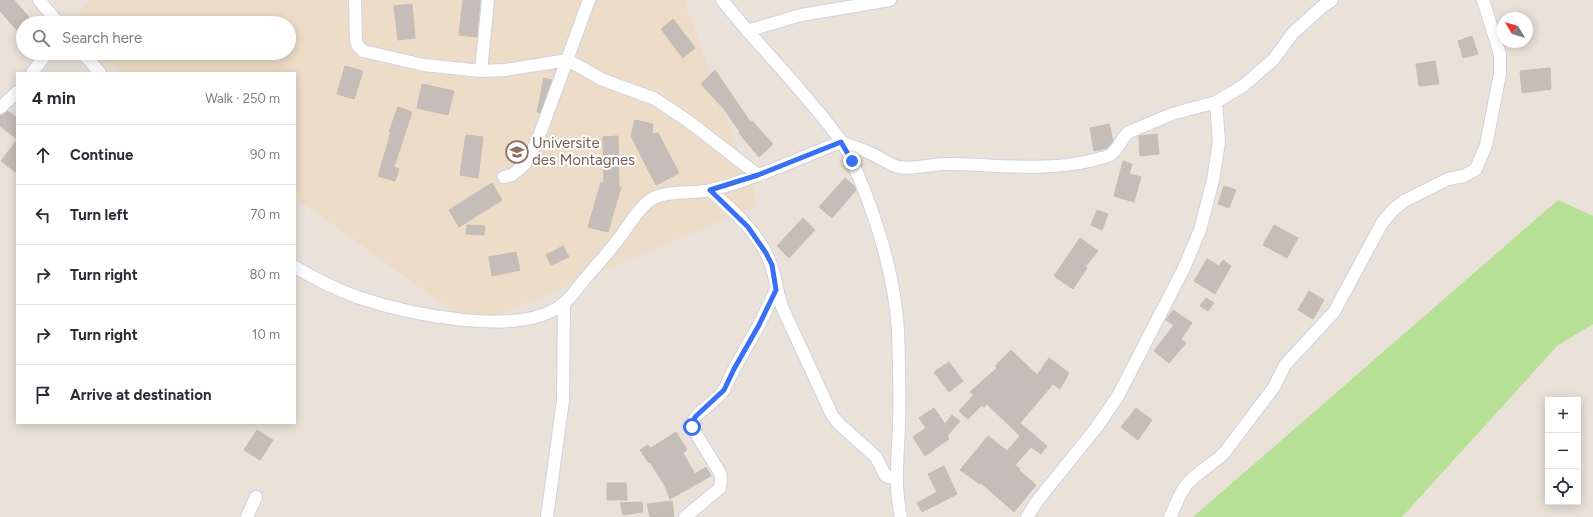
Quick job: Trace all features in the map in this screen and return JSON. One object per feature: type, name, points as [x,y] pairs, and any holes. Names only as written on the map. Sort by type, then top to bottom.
[{"type":"street","points":[[39,0],[52,16]]},
{"type":"street","points":[[355,0],[356,40],[358,46],[363,51],[424,65],[481,71],[505,70],[568,60],[601,79],[655,99],[688,121],[758,175]]},
{"type":"street","points":[[481,71],[488,0]]},
{"type":"street","points":[[504,177],[512,175],[520,170],[529,157],[538,139],[589,0]]},
{"type":"street","points":[[722,0],[747,31],[805,96],[841,142],[852,161],[876,221],[891,278],[898,329],[900,400],[898,477],[901,517]]},
{"type":"street","points":[[747,31],[801,14],[890,0]]},
{"type":"street","points":[[296,267],[355,296],[399,310],[442,317],[490,322],[527,319],[550,313],[564,303],[618,240],[641,209],[652,199],[661,196],[710,190],[758,175],[841,142],[871,154],[897,167],[912,169],[942,164],[1012,168],[1075,164],[1110,155],[1116,149],[1124,135],[1129,132],[1172,114],[1216,102],[1253,78],[1273,60],[1293,33],[1323,6],[1332,0]]},
{"type":"street","points":[[1170,517],[1186,484],[1218,460],[1225,452],[1274,387],[1286,365],[1334,312],[1382,223],[1393,210],[1404,201],[1448,179],[1464,176],[1476,169],[1486,145],[1500,74],[1500,54],[1483,0]]},
{"type":"street","points":[[33,72],[42,60]]},
{"type":"street","points":[[89,60],[99,72]]},
{"type":"street","points":[[0,108],[16,93]]},
{"type":"street","points":[[1027,517],[1038,500],[1096,428],[1118,396],[1184,268],[1200,230],[1213,180],[1219,142],[1216,102]]},
{"type":"street","points":[[710,190],[748,227],[766,253],[772,265],[776,290],[782,307],[832,415],[838,423],[876,458],[888,477],[898,477]]},
{"type":"street","points":[[685,517],[720,488],[721,483],[720,473],[692,427],[692,422],[696,416],[724,390],[776,290]]},
{"type":"street","points":[[547,517],[563,400],[564,303]]},
{"type":"street","points":[[247,517],[256,497]]},
{"type":"shaded area","name":"Universite des Montagnes","points":[[89,0],[684,0],[758,205],[473,326],[296,198],[296,72],[123,72],[106,60],[296,60],[296,16],[77,16]]},
{"type":"green space","points":[[1558,200],[1593,216],[1593,324],[1557,346],[1402,517],[1193,517]]},
{"type":"building","points":[[0,0],[14,0],[28,16],[16,16],[16,29],[0,11]]},
{"type":"building","points":[[463,0],[480,0],[477,37],[459,35]]},
{"type":"building","points":[[412,4],[415,38],[398,40],[394,6]]},
{"type":"building","points":[[673,19],[695,48],[683,58],[661,29]]},
{"type":"building","points":[[1472,36],[1478,54],[1463,58],[1458,41]]},
{"type":"building","points":[[1435,61],[1439,84],[1419,86],[1416,64]]},
{"type":"building","points":[[345,66],[363,71],[354,99],[337,94]]},
{"type":"building","points":[[1550,68],[1551,89],[1522,93],[1520,71]]},
{"type":"building","points":[[715,70],[751,123],[752,121],[773,144],[759,157],[739,133],[740,132],[723,108],[701,84]]},
{"type":"building","points":[[544,78],[552,80],[540,113],[537,112]]},
{"type":"building","points":[[422,84],[454,91],[448,115],[417,108]]},
{"type":"building","points":[[398,107],[412,112],[394,167],[399,169],[395,181],[378,176],[391,132],[389,132]]},
{"type":"building","points":[[8,111],[16,117],[16,138],[0,126],[0,115]]},
{"type":"building","points":[[635,120],[653,124],[652,134],[658,133],[679,173],[656,185],[631,136]]},
{"type":"building","points":[[1109,124],[1113,141],[1107,148],[1094,151],[1090,128]]},
{"type":"building","points":[[1157,134],[1159,154],[1140,156],[1139,136]]},
{"type":"building","points":[[466,135],[483,137],[478,178],[460,175]]},
{"type":"building","points":[[618,136],[619,187],[621,187],[608,232],[588,227],[601,182],[604,183],[603,137]]},
{"type":"building","points":[[16,141],[16,172],[1,161]]},
{"type":"building","points":[[1123,161],[1132,164],[1129,174],[1141,177],[1134,202],[1114,196]]},
{"type":"building","points":[[845,178],[855,187],[856,190],[832,218],[819,207]]},
{"type":"building","points":[[492,183],[502,200],[459,227],[449,210]]},
{"type":"building","points":[[1224,186],[1236,190],[1229,208],[1218,204]]},
{"type":"building","points":[[1097,210],[1108,214],[1102,230],[1091,225]]},
{"type":"building","points":[[803,218],[815,230],[789,258],[777,246]]},
{"type":"building","points":[[467,225],[485,226],[484,235],[466,234]]},
{"type":"building","points":[[1274,225],[1298,238],[1287,258],[1263,245]]},
{"type":"building","points":[[1080,238],[1098,251],[1085,267],[1087,268],[1073,289],[1054,276]]},
{"type":"building","points":[[563,246],[569,257],[551,265],[546,255]]},
{"type":"building","points":[[516,252],[520,270],[492,276],[489,257]]},
{"type":"building","points":[[1207,259],[1219,266],[1223,260],[1231,266],[1215,294],[1194,281]]},
{"type":"building","points":[[1309,291],[1324,300],[1313,319],[1298,310]]},
{"type":"building","points":[[1206,298],[1214,303],[1208,311],[1200,306]]},
{"type":"building","points":[[1173,310],[1192,323],[1181,339],[1186,343],[1169,363],[1154,351],[1174,325],[1166,320]]},
{"type":"building","points":[[1011,350],[1037,375],[1049,358],[1069,373],[1060,389],[1053,384],[1020,423],[1047,446],[1041,454],[1031,447],[1015,465],[1036,485],[1014,512],[981,483],[980,484],[960,470],[988,436],[1007,451],[1020,436],[987,404],[984,407],[982,405],[968,419],[959,411],[974,395],[970,392],[997,368],[995,366]]},
{"type":"building","points":[[949,362],[963,381],[949,392],[934,372]]},
{"type":"building","points":[[934,408],[945,424],[952,415],[960,421],[947,436],[949,439],[936,448],[933,445],[935,449],[925,456],[913,437],[926,428],[919,418]]},
{"type":"building","points":[[1136,408],[1152,420],[1138,440],[1121,427]]},
{"type":"building","points":[[257,430],[273,440],[260,460],[244,450]]},
{"type":"building","points":[[676,432],[687,450],[683,453],[695,474],[706,467],[711,476],[670,499],[665,486],[650,462],[649,463],[640,450],[648,445],[651,448]]},
{"type":"building","points":[[944,466],[957,494],[922,512],[917,503],[937,492],[928,474]]},
{"type":"building","points":[[607,483],[626,483],[627,500],[607,500]]},
{"type":"building","points":[[672,501],[674,517],[650,517],[647,504]]},
{"type":"building","points":[[642,502],[643,512],[623,515],[620,503]]},
{"type":"place","name":"Universite des Montagnes","points":[[517,152]]},
{"type":"route","points":[[692,427],[692,422],[696,416],[724,390],[776,290],[772,265],[766,253],[748,227],[710,190],[758,175],[841,142],[852,161]]}]
